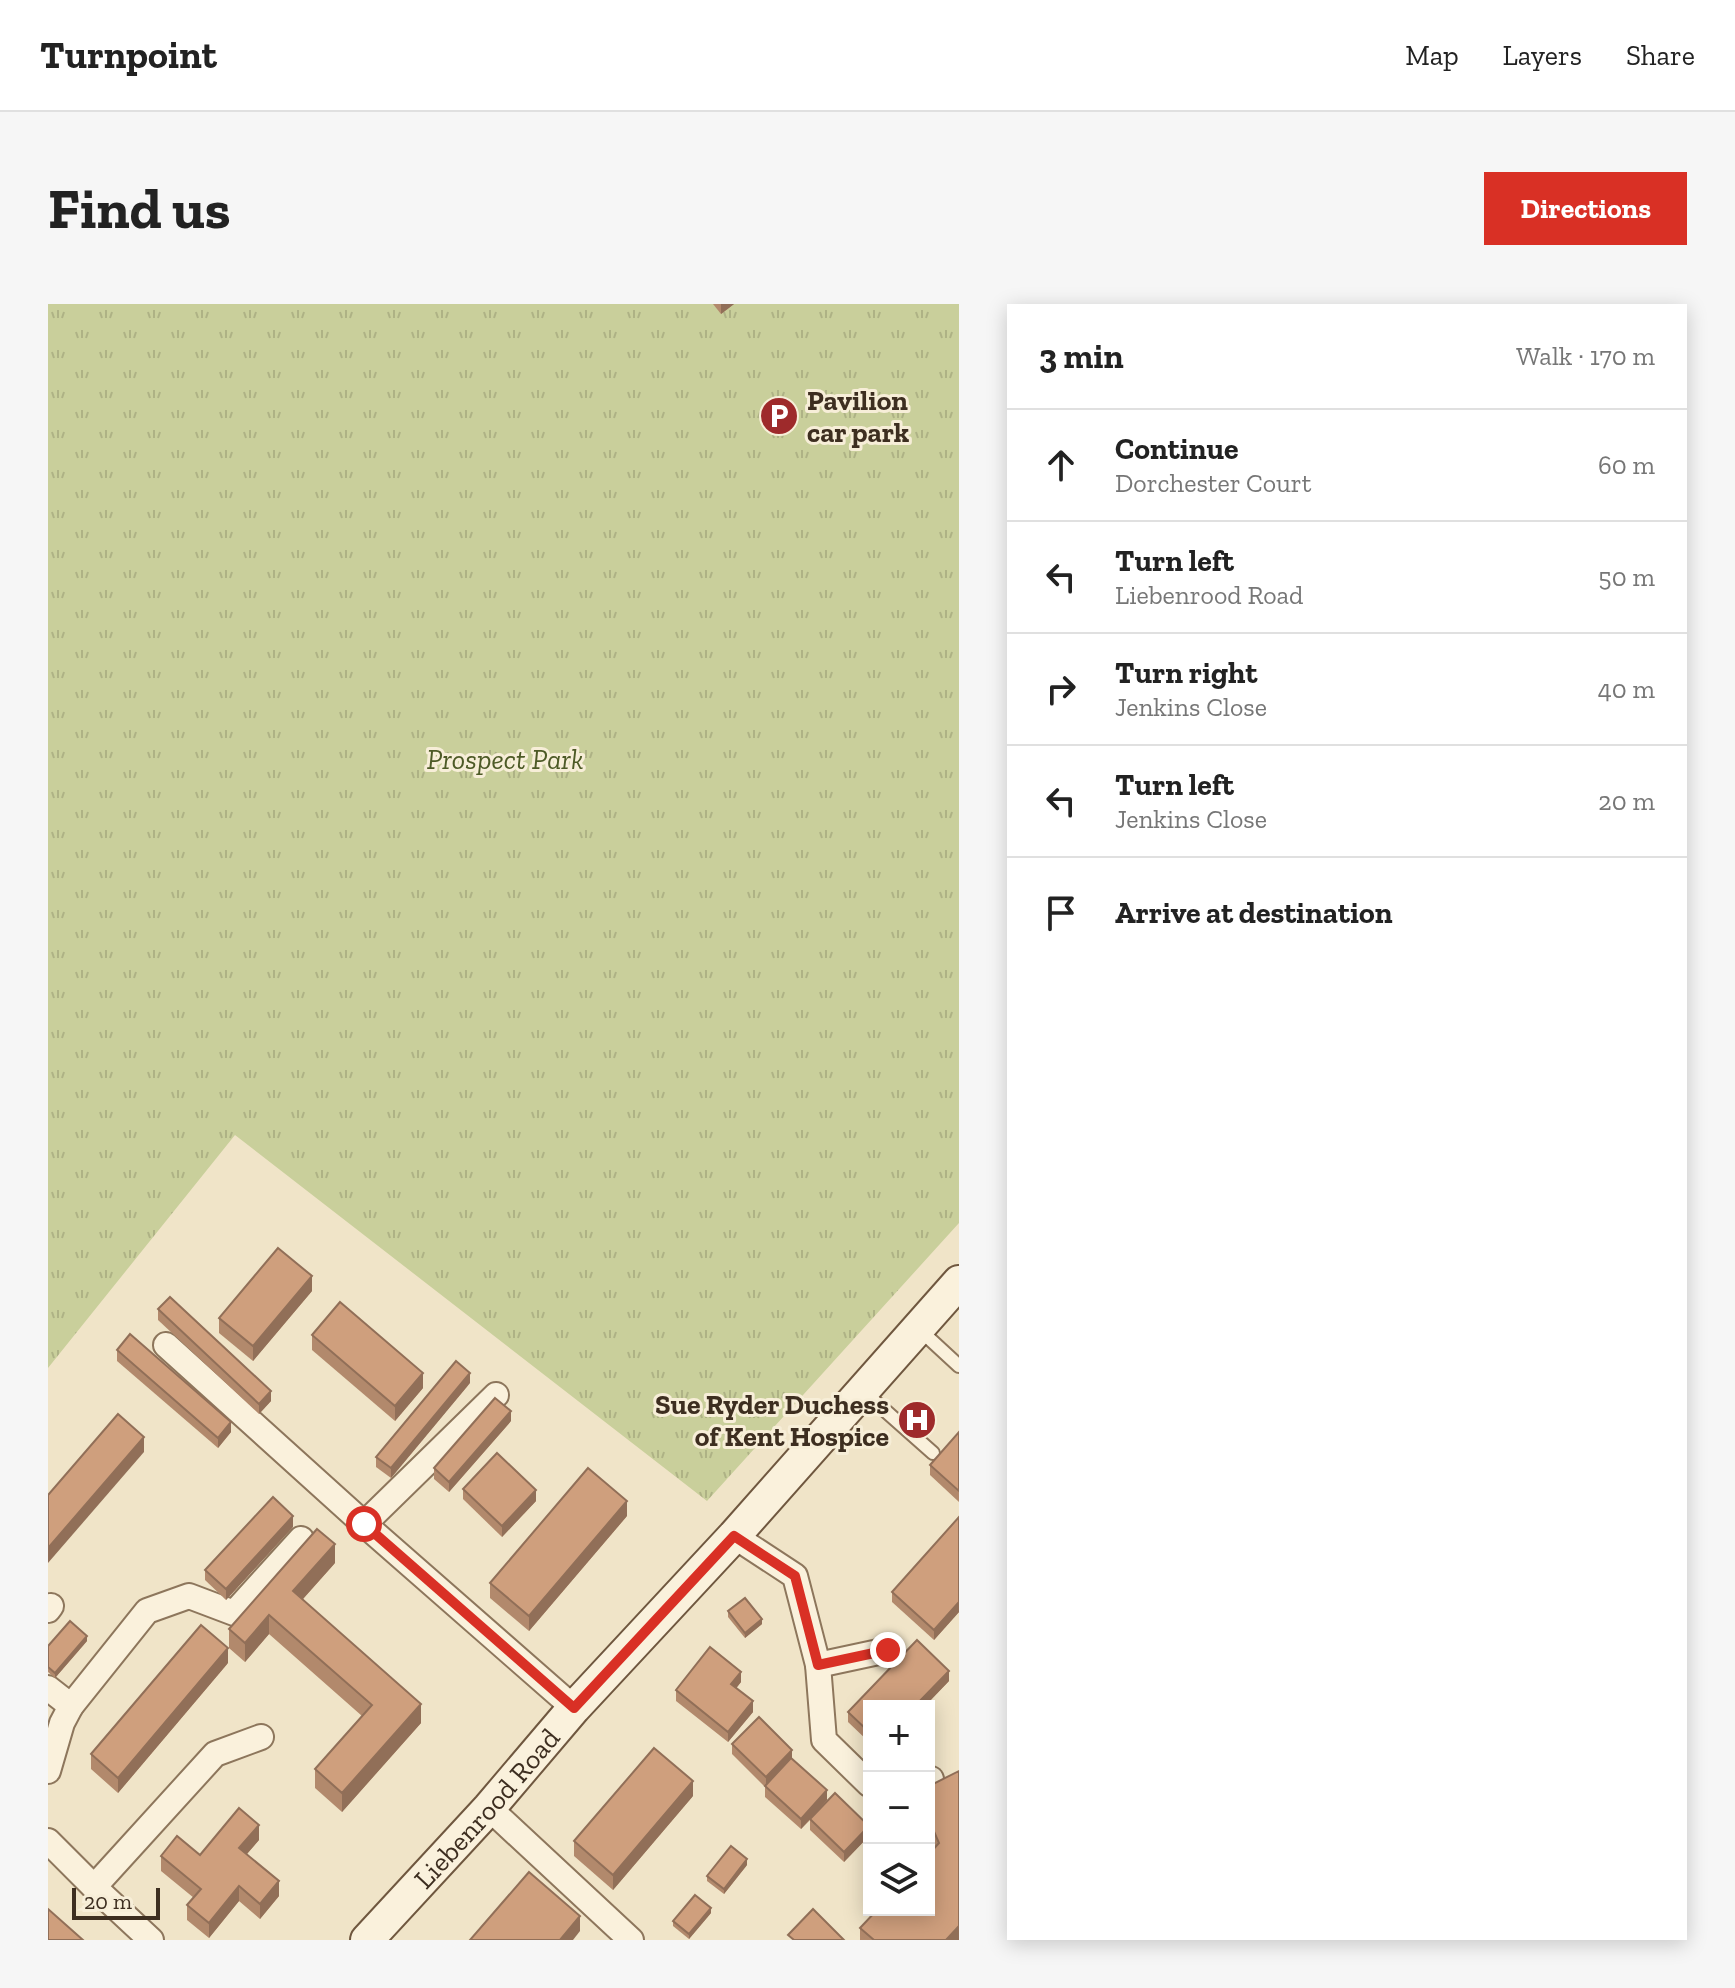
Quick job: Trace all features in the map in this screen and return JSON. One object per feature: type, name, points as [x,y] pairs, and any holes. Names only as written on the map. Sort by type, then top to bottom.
[{"type":"street","name":"Liebenrood Road","points":[[367,1940],[489,1808],[574,1708],[734,1536],[959,1282]]},
{"type":"street","points":[[166,1345],[574,1708]]},
{"type":"street","points":[[364,1524],[496,1395]]},
{"type":"street","points":[[734,1536],[795,1576],[818,1665],[824,1740],[863,1778]]},
{"type":"street","points":[[48,1771],[62,1723],[71,1706],[147,1611],[189,1596],[234,1613],[301,1539]]},
{"type":"street","points":[[818,1665],[888,1650]]},
{"type":"street","points":[[48,1688],[71,1706]]},
{"type":"street","points":[[94,1887],[215,1754],[261,1737]]},
{"type":"street","points":[[489,1808],[631,1940]]},
{"type":"street","points":[[48,1841],[151,1940]]},
{"type":"lane","points":[[918,1328],[959,1366]]},
{"type":"lane","points":[[863,1391],[933,1453]]},
{"type":"green space","name":"Prospect Park","points":[[48,304],[959,304],[959,1223],[707,1501],[235,1135],[48,1368]]},
{"type":"building","points":[[278,1248],[312,1276],[253,1346],[219,1318]]},
{"type":"building","points":[[170,1297],[271,1391],[259,1404],[158,1309]]},
{"type":"building","points":[[340,1302],[423,1373],[395,1406],[312,1335]]},
{"type":"building","points":[[130,1334],[231,1422],[218,1438],[117,1350]]},
{"type":"building","points":[[456,1361],[470,1373],[391,1468],[376,1457]]},
{"type":"building","points":[[495,1398],[511,1411],[449,1482],[434,1468]]},
{"type":"building","points":[[118,1414],[144,1437],[48,1548],[48,1495]]},
{"type":"building","points":[[959,1432],[959,1491],[930,1465]]},
{"type":"building","points":[[497,1453],[536,1490],[502,1526],[463,1489]]},
{"type":"building","points":[[588,1468],[627,1501],[529,1616],[490,1583]]},
{"type":"building","points":[[273,1497],[293,1516],[226,1589],[205,1570]]},
{"type":"building","points":[[959,1517],[959,1602],[934,1630],[892,1592]]},
{"type":"building","points":[[317,1529],[335,1544],[293,1591],[421,1704],[342,1793],[315,1769],[372,1705],[269,1615],[245,1643],[229,1629]]},
{"type":"building","points":[[745,1598],[762,1619],[745,1633],[728,1611]]},
{"type":"building","points":[[70,1621],[87,1636],[55,1673],[48,1667],[48,1646]]},
{"type":"building","points":[[201,1625],[228,1648],[118,1778],[91,1754]]},
{"type":"building","points":[[917,1640],[949,1671],[921,1700],[863,1700],[863,1726],[848,1712]]},
{"type":"building","points":[[710,1647],[741,1672],[731,1684],[753,1701],[728,1732],[676,1690]]},
{"type":"building","points":[[759,1717],[792,1750],[766,1777],[732,1744]]},
{"type":"building","points":[[654,1748],[693,1781],[613,1875],[574,1841]]},
{"type":"building","points":[[791,1758],[827,1790],[801,1819],[765,1786]]},
{"type":"building","points":[[959,1771],[959,1926],[946,1940],[874,1940],[860,1928],[871,1916],[935,1916],[935,1847],[939,1843],[935,1834],[935,1783]]},
{"type":"building","points":[[835,1793],[863,1820],[863,1832],[844,1852],[810,1819]]},
{"type":"building","points":[[239,1808],[259,1825],[239,1848],[279,1881],[260,1904],[239,1886],[209,1923],[187,1905],[201,1889],[161,1856],[177,1836],[200,1855]]},
{"type":"building","points":[[731,1846],[747,1859],[724,1889],[707,1876]]},
{"type":"building","points":[[529,1872],[580,1916],[560,1940],[470,1940]]},
{"type":"building","points":[[695,1895],[711,1908],[689,1934],[673,1921]]},
{"type":"building","points":[[48,1909],[83,1940],[48,1940]]},
{"type":"building","points":[[813,1909],[844,1940],[794,1940],[788,1935]]},
{"type":"place","name":"Pavilion car park","points":[[779,416]]},
{"type":"place","name":"Sue Ryder Duchess of Kent Hospice","points":[[917,1420]]},
{"type":"route","points":[[364,1524],[574,1708],[734,1536],[795,1576],[818,1665],[888,1650]]}]
